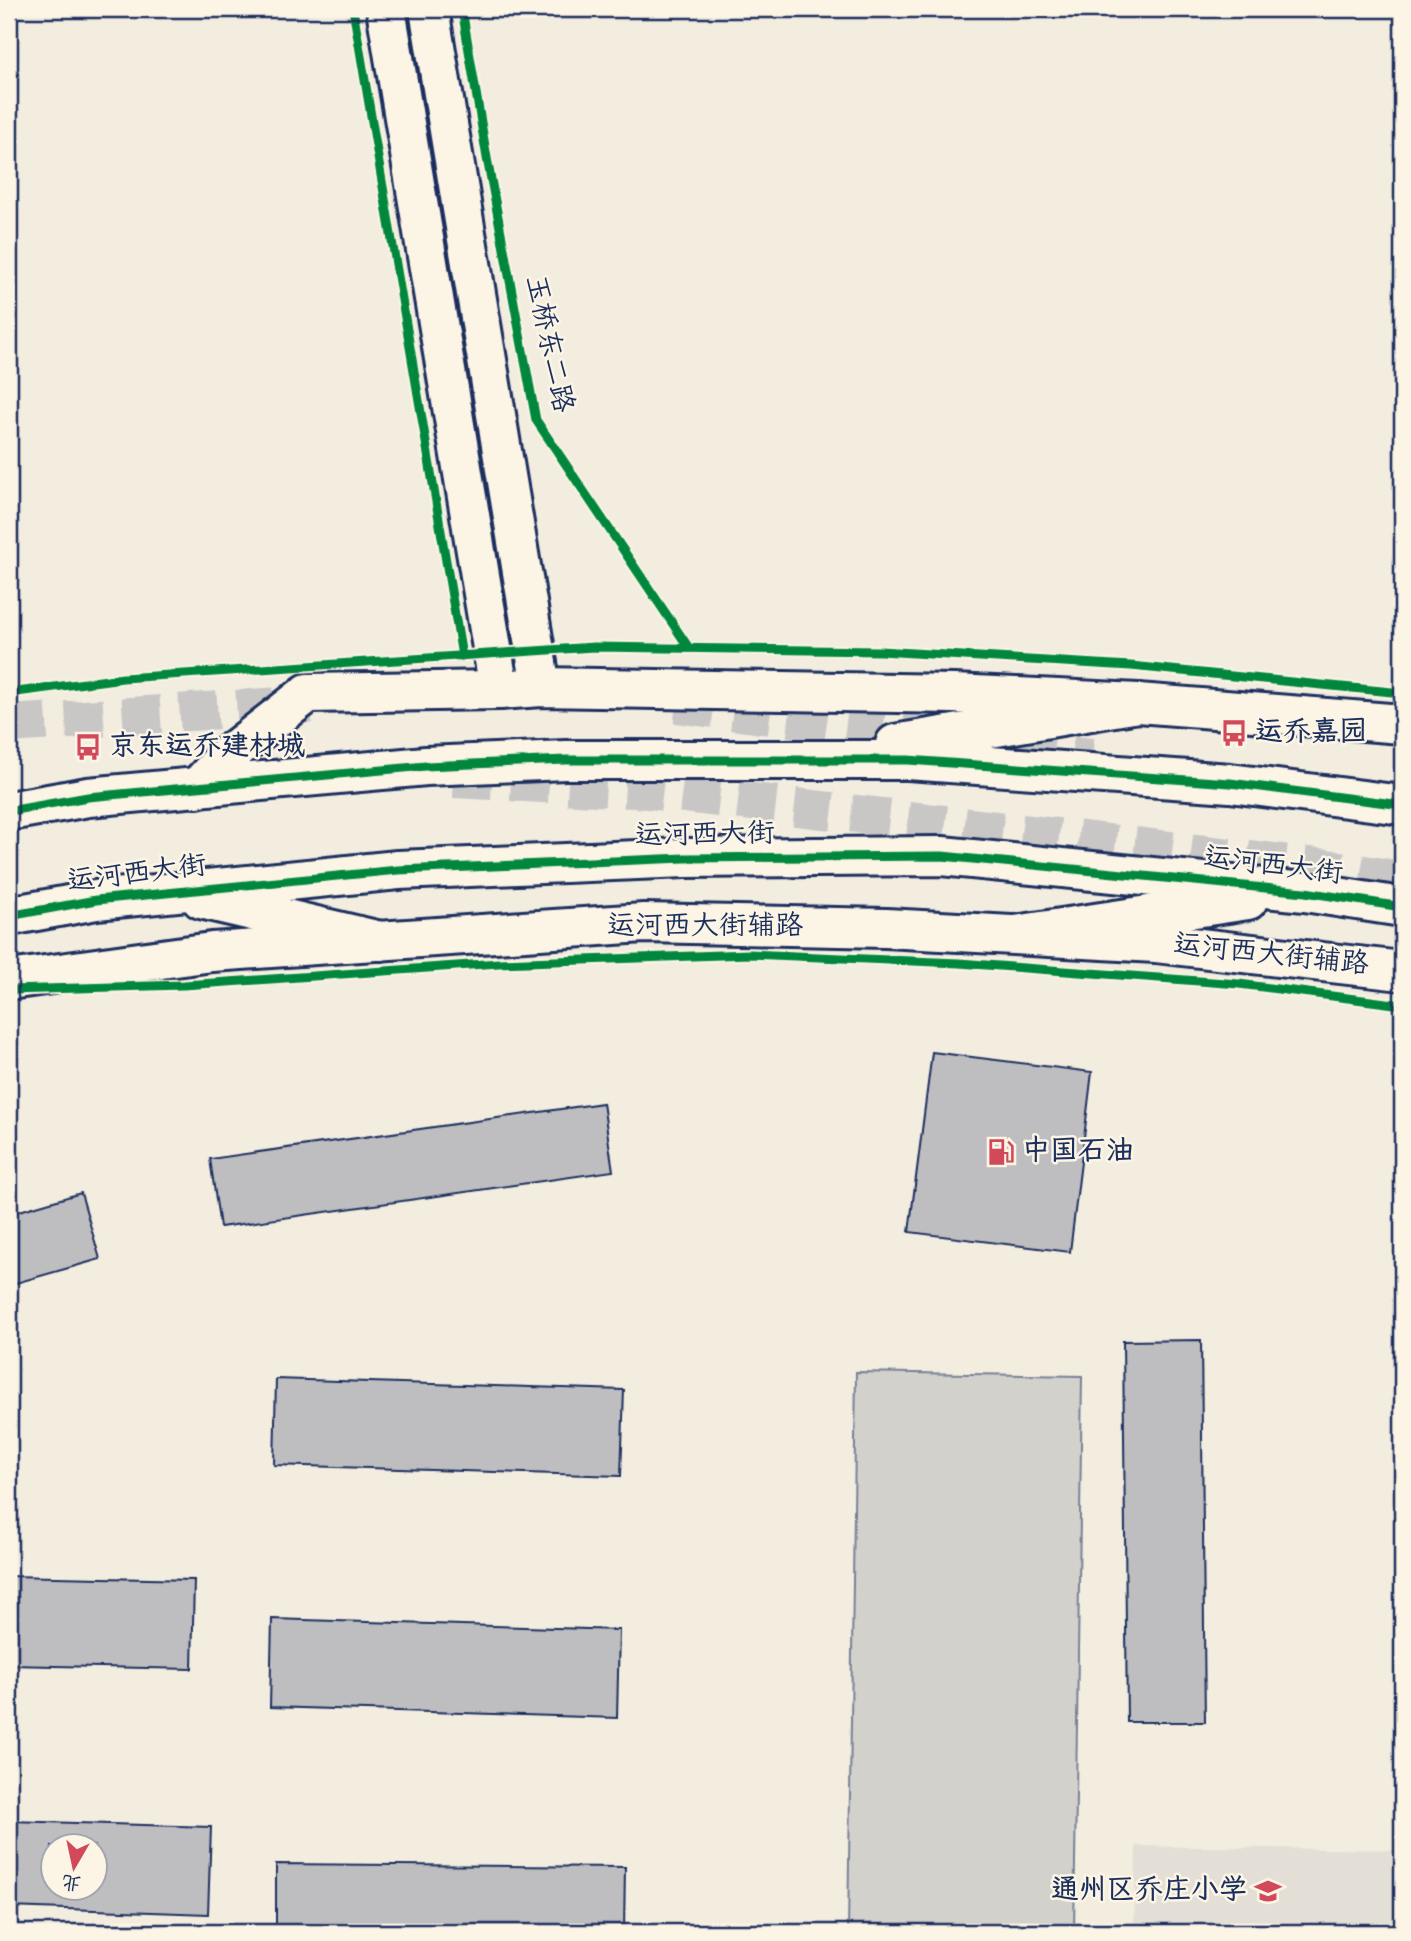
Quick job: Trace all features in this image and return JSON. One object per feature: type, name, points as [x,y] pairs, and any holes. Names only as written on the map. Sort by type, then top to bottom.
[{"type":"main road","points":[[386,9],[499,690]]},
{"type":"main road","points":[[429,9],[541,687]]},
{"type":"main road","points":[[197,788],[223,759],[309,693],[541,687],[954,694],[1138,703],[1402,724]]},
{"type":"main road","points":[[810,759],[1138,703]]},
{"type":"main road","points":[[9,811],[89,797],[426,766],[566,760],[908,760],[1230,783],[1402,805]]},
{"type":"main road","name":"运河西大街","points":[[9,916],[96,900],[412,869],[685,858],[943,856],[1305,892],[1402,907]]},
{"type":"main road","points":[[172,892],[380,941]]},
{"type":"main road","points":[[1015,935],[1305,892]]},
{"type":"main road","name":"运河西大街辅路","points":[[9,981],[212,952],[644,923],[886,928],[1156,943],[1402,971]]},
{"type":"shaded area","points":[[856,1372],[1082,1376],[1074,1932],[848,1932]]},
{"type":"shaded area","name":"通州区乔庄小学","points":[[1136,1846],[1402,1850],[1402,1932],[1134,1932]]},
{"type":"building","name":"中国石油","points":[[932,1052],[1092,1072],[1070,1252],[909,1232]]},
{"type":"building","points":[[603,1103],[613,1171],[220,1227],[210,1159]]},
{"type":"building","points":[[81,1193],[100,1259],[9,1285],[9,1214]]},
{"type":"building","points":[[1201,1340],[1205,1722],[1127,1722],[1123,1341]]},
{"type":"building","points":[[276,1379],[624,1390],[621,1476],[274,1465]]},
{"type":"building","points":[[9,1576],[194,1580],[192,1669],[9,1665]]},
{"type":"building","points":[[272,1619],[619,1630],[617,1718],[270,1707]]},
{"type":"building","points":[[9,1821],[211,1827],[208,1914],[9,1907]]},
{"type":"building","points":[[276,1864],[625,1867],[624,1932],[276,1932]]},
{"type":"tunnel","points":[[9,724],[311,704]]},
{"type":"tunnel","points":[[676,704],[1092,757]]},
{"type":"tunnel","points":[[454,779],[649,790],[1326,868],[1402,880]]},
{"type":"cycle path","points":[[353,9],[462,656]]},
{"type":"cycle path","name":"玉桥东二路","points":[[462,9],[536,420],[689,648]]},
{"type":"cycle path","points":[[9,693],[123,678],[594,647],[880,651],[1131,666],[1402,693]]},
{"type":"cycle path","points":[[9,811],[88,797],[426,766],[566,760],[908,760],[1230,783],[1402,805]]},
{"type":"cycle path","points":[[9,916],[96,900],[398,870],[685,858],[942,856],[1305,892],[1402,907]]},
{"type":"cycle path","points":[[9,990],[184,985],[499,963],[749,954],[959,963],[1239,984],[1402,1005]]},
{"type":"place","name":"运乔嘉园","points":[[1234,733]]},
{"type":"place","name":"京东运乔建材城","points":[[88,747]]},
{"type":"place","name":"中国石油","points":[[1001,1152]]},
{"type":"place","name":"通州区乔庄小学","points":[[1268,1891]]}]
